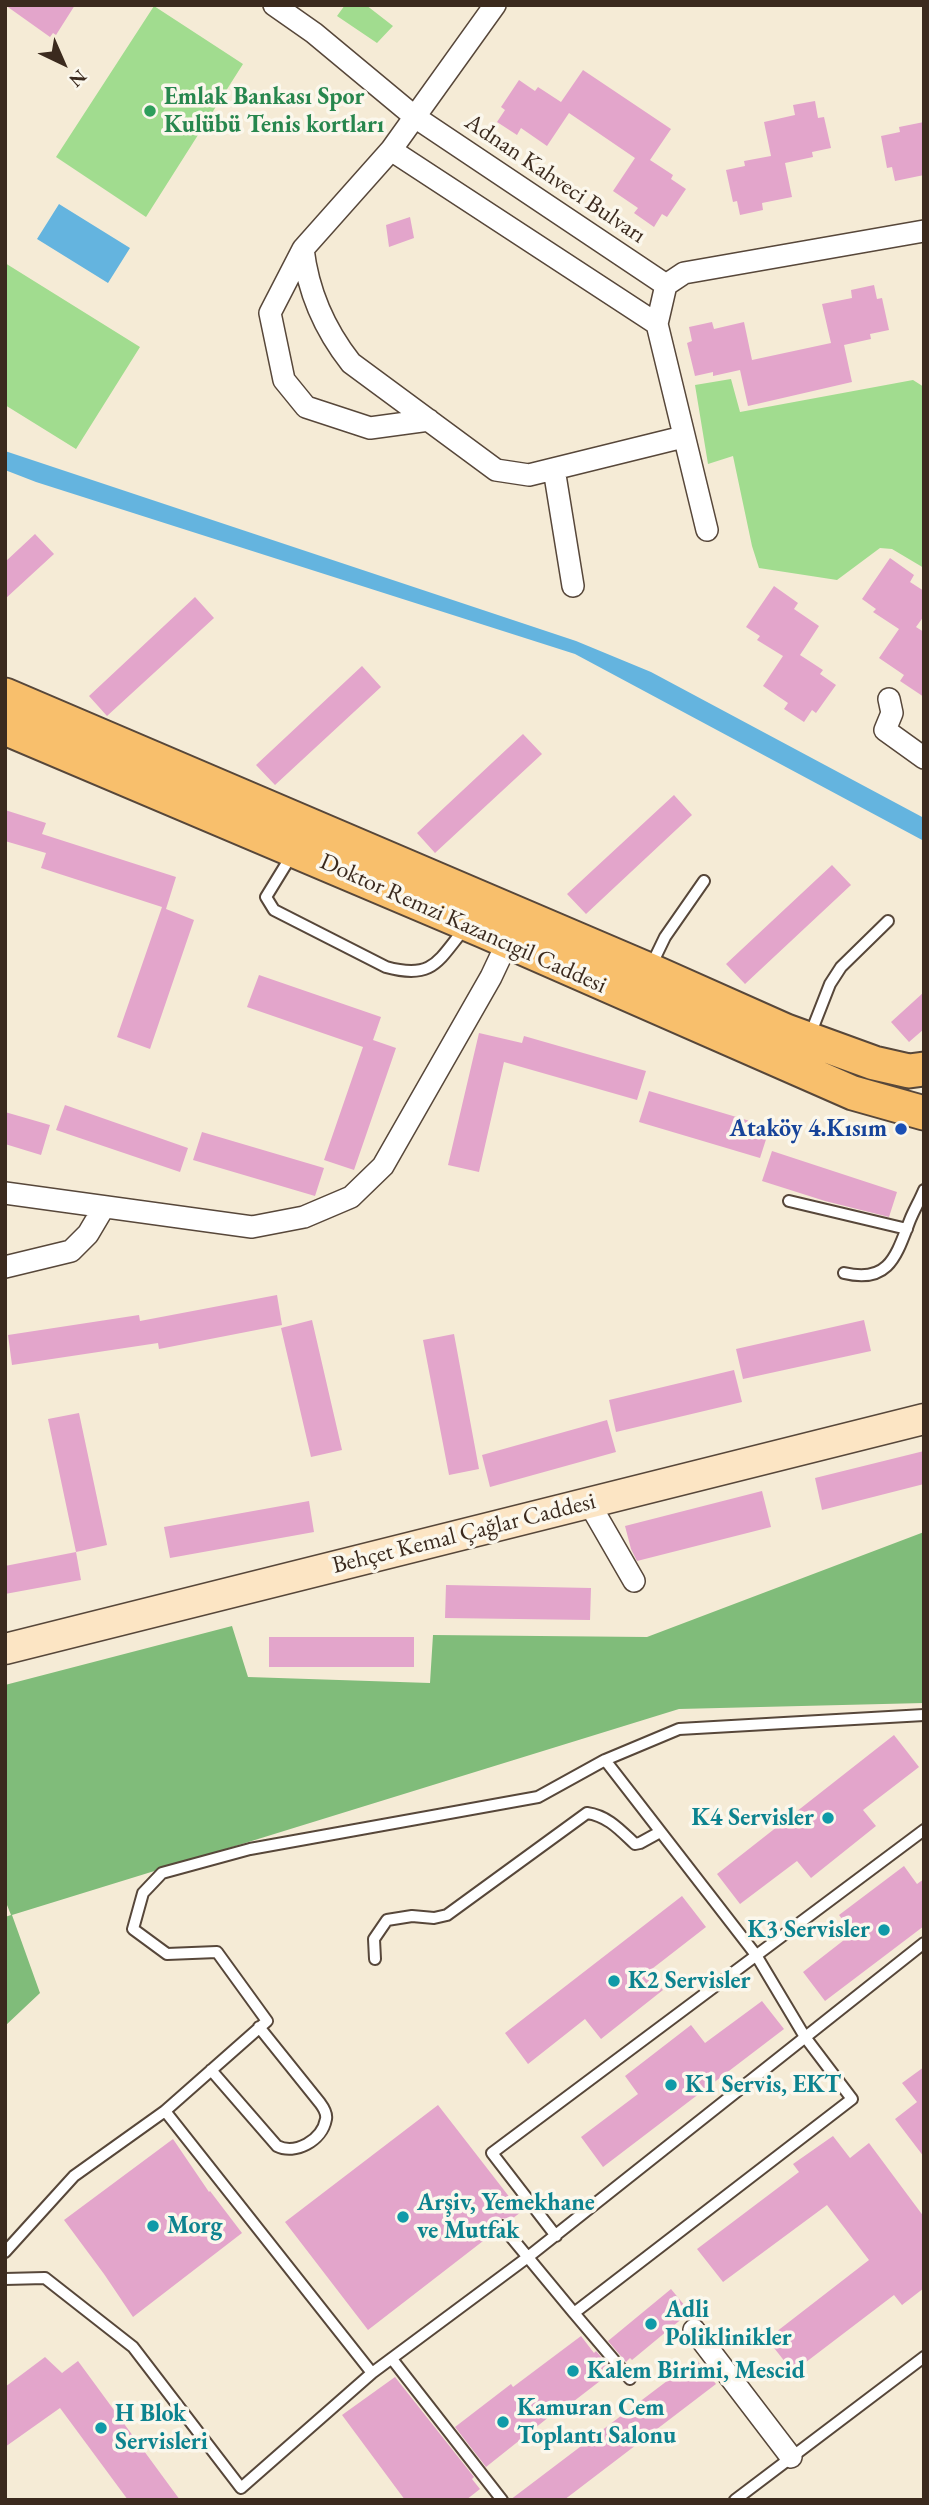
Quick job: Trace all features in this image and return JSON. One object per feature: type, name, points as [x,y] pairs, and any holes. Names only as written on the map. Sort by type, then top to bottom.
[{"type":"main road","name":"Doktor Remzi Kazancıgil Caddesi","points":[[5,695],[809,1039],[874,1063],[909,1071],[924,1069]]},
{"type":"main road","name":"Doktor Remzi Kazancıgil Caddesi","points":[[5,728],[468,924],[853,1093],[924,1113]]},
{"type":"main road","name":"Behçet Kemal Çağlar Caddesi","points":[[5,1649],[924,1419]]},
{"type":"street","name":"Adnan Kahveci Bulvarı","points":[[274,5],[314,33],[415,117],[666,285]]},
{"type":"street","points":[[429,420],[370,428],[306,407],[284,380],[270,313],[303,249],[391,150],[495,5]]},
{"type":"street","points":[[391,150],[657,324]]},
{"type":"street","points":[[707,530],[657,324],[666,285],[684,273],[924,231]]},
{"type":"street","points":[[303,249],[306,278],[332,340],[351,363],[496,470],[529,475],[683,437]]},
{"type":"street","points":[[554,469],[573,586]]},
{"type":"street","points":[[889,699],[892,713],[885,730],[924,758]]},
{"type":"street","points":[[5,1193],[252,1227],[304,1217],[351,1197],[383,1166],[491,977],[507,943]]},
{"type":"street","points":[[5,1267],[71,1251],[88,1234],[104,1207]]},
{"type":"street","points":[[589,1503],[634,1581]]},
{"type":"street","points":[[694,2330],[791,2456]]},
{"type":"lane","points":[[295,851],[266,897],[274,910],[386,967],[406,973],[429,968],[468,924]]},
{"type":"lane","points":[[649,970],[665,937],[704,881]]},
{"type":"lane","points":[[809,1039],[830,984],[841,967],[888,921]]},
{"type":"lane","points":[[844,1273],[860,1277],[884,1270],[892,1260],[924,1190]]},
{"type":"lane","points":[[789,1201],[907,1229]]},
{"type":"lane","points":[[5,2252],[74,2176],[165,2111],[267,2021],[217,1952],[167,1954],[133,1929],[143,1894],[162,1873],[250,1849],[538,1797],[605,1760],[679,1729],[924,1715]]},
{"type":"lane","points":[[574,2313],[852,2099],[805,2037],[756,1955],[605,1760]]},
{"type":"lane","points":[[375,1959],[374,1939],[387,1920],[447,1915],[587,1813],[608,1820],[635,1844],[660,1832]]},
{"type":"lane","points":[[556,2236],[492,2153],[924,1830]]},
{"type":"lane","points":[[5,2279],[45,2278],[133,2347],[241,2488],[372,2373],[528,2258],[924,1943]]},
{"type":"lane","points":[[211,2070],[277,2146],[285,2150],[300,2148],[309,2142],[318,2134],[326,2120],[325,2113],[260,2027]]},
{"type":"lane","points":[[165,2111],[372,2373]]},
{"type":"lane","points":[[502,2226],[630,2379]]},
{"type":"lane","points":[[735,2500],[924,2357]]},
{"type":"lane","points":[[392,2359],[502,2500]]},
{"type":"green space","points":[[345,5],[366,5],[393,26],[377,43],[337,16]]},
{"type":"green space","name":"Emlak Bankası Spor Kulübü Tenis kortları","points":[[154,6],[243,64],[146,217],[56,157]]},
{"type":"green space","points":[[5,263],[140,347],[76,449],[5,405]]},
{"type":"green space","points":[[731,379],[740,412],[913,380],[924,387],[924,568],[892,549],[880,548],[837,580],[759,568],[733,456],[708,464],[695,385]]},
{"type":"green space","points":[[924,1532],[924,1703],[679,1709],[12,1915],[40,1993],[5,2026],[5,1917],[11,1915],[5,1900],[5,1685],[232,1626],[248,1677],[430,1683],[433,1635],[647,1637]]},
{"type":"water","points":[[59,204],[130,248],[108,283],[37,239]]},
{"type":"water","points":[[5,451],[576,641],[651,672],[924,818],[924,841],[575,654],[36,482],[5,470]]},
{"type":"building","points":[[5,5],[75,5],[56,35],[53,33],[50,37]]},
{"type":"building","points":[[583,70],[671,129],[650,160],[673,175],[671,179],[686,189],[667,217],[662,214],[654,227],[634,213],[638,208],[613,191],[635,158],[569,113],[547,146],[521,128],[517,135],[497,122],[505,110],[501,107],[519,80],[535,91],[538,87],[561,102]]},
{"type":"building","points":[[815,101],[818,118],[824,117],[831,148],[812,152],[813,157],[785,163],[792,197],[762,203],[763,210],[740,215],[737,201],[733,202],[726,170],[745,166],[744,161],[771,156],[764,122],[795,115],[793,105]]},
{"type":"building","points":[[924,122],[924,175],[895,181],[892,167],[887,168],[881,136],[900,132],[899,127]]},
{"type":"building","points":[[410,217],[414,238],[389,247],[386,225]]},
{"type":"building","points":[[874,285],[877,299],[882,298],[889,330],[870,334],[871,339],[844,345],[852,382],[748,406],[740,370],[713,376],[713,372],[695,376],[687,343],[692,341],[689,327],[712,322],[714,329],[744,322],[752,360],[831,343],[822,304],[852,298],[851,290]]},
{"type":"building","points":[[35,534],[54,554],[5,599],[5,562]]},
{"type":"building","points":[[890,558],[914,575],[910,582],[924,591],[924,616],[916,627],[924,632],[924,697],[900,681],[904,675],[879,658],[899,629],[873,612],[876,609],[862,599]]},
{"type":"building","points":[[774,586],[798,603],[794,609],[819,626],[800,655],[823,670],[820,674],[836,685],[816,713],[812,710],[804,722],[784,709],[788,703],[763,686],[783,656],[757,640],[760,636],[746,627]]},
{"type":"building","points":[[195,597],[214,618],[107,716],[89,696]]},
{"type":"building","points":[[362,666],[381,687],[275,785],[256,765]]},
{"type":"building","points":[[523,734],[542,754],[435,853],[417,833]]},
{"type":"building","points":[[674,795],[692,815],[586,914],[567,894]]},
{"type":"building","points":[[5,810],[46,823],[42,834],[176,877],[166,909],[194,920],[150,1049],[117,1037],[162,907],[41,868],[46,853],[5,841]]},
{"type":"building","points":[[832,865],[851,885],[745,984],[726,964]]},
{"type":"building","points":[[259,975],[381,1017],[373,1040],[396,1048],[354,1170],[324,1160],[363,1047],[247,1007]]},
{"type":"building","points":[[924,992],[924,1029],[909,1042],[891,1022]]},
{"type":"building","points":[[479,1033],[522,1043],[524,1036],[646,1071],[637,1100],[504,1062],[479,1172],[448,1165]]},
{"type":"building","points":[[649,1091],[770,1127],[760,1158],[639,1122]]},
{"type":"building","points":[[65,1105],[188,1148],[180,1172],[56,1130]]},
{"type":"building","points":[[5,1112],[50,1125],[41,1155],[5,1144]]},
{"type":"building","points":[[202,1132],[324,1168],[315,1196],[193,1160]]},
{"type":"building","points":[[772,1151],[897,1192],[889,1217],[762,1181]]},
{"type":"building","points":[[277,1295],[282,1325],[159,1349],[158,1343],[12,1365],[8,1335],[139,1315],[140,1321]]},
{"type":"building","points":[[312,1320],[342,1450],[311,1457],[281,1328]]},
{"type":"building","points":[[864,1320],[871,1351],[743,1379],[736,1349]]},
{"type":"building","points":[[454,1334],[479,1469],[449,1475],[423,1340]]},
{"type":"building","points":[[734,1370],[742,1402],[616,1432],[609,1400]]},
{"type":"building","points":[[79,1413],[107,1545],[76,1552],[48,1419]]},
{"type":"building","points":[[607,1420],[616,1452],[490,1487],[482,1455]]},
{"type":"building","points":[[924,1451],[924,1484],[822,1510],[815,1478]]},
{"type":"building","points":[[762,1491],[771,1527],[637,1561],[631,1549],[625,1526]]},
{"type":"building","points":[[309,1501],[314,1532],[170,1558],[164,1527]]},
{"type":"building","points":[[76,1552],[81,1580],[5,1594],[5,1566]]},
{"type":"building","points":[[446,1585],[591,1588],[590,1620],[445,1618]]},
{"type":"building","points":[[269,1637],[414,1637],[414,1667],[269,1667]]},
{"type":"building","name":"K4 Servisler","points":[[894,1735],[919,1767],[863,1810],[876,1826],[811,1878],[797,1861],[740,1904],[717,1874]]},
{"type":"building","name":"K3 Servisler","points":[[904,1866],[917,1884],[924,1879],[924,1926],[825,2001],[803,1972],[853,1933],[839,1915]]},
{"type":"building","name":"K2 Servisler","points":[[682,1896],[706,1927],[648,1972],[663,1990],[601,2039],[585,2019],[528,2064],[505,2033]]},
{"type":"building","name":"K1 Servis, EKT","points":[[762,2001],[784,2029],[603,2167],[581,2137],[638,2094],[625,2076],[691,2025],[705,2043]]},
{"type":"building","points":[[924,2067],[924,2157],[895,2119],[917,2102],[902,2083]]},
{"type":"building","name":"Arşiv, Yemekhane ve Mutfak","points":[[438,2105],[521,2212],[508,2222],[504,2218],[498,2220],[494,2224],[496,2231],[368,2330],[285,2222]]},
{"type":"building","points":[[833,2136],[850,2158],[869,2143],[924,2217],[924,2288],[902,2305],[894,2295],[793,2372],[767,2339],[869,2260],[827,2205],[723,2282],[697,2249],[799,2172],[793,2164]]},
{"type":"building","name":"Morg","points":[[173,2139],[209,2192],[242,2233],[133,2317],[64,2220]]},
{"type":"building","name":"Adli Poliklinikler","points":[[671,2289],[690,2312],[632,2360],[630,2358],[626,2362],[608,2341]]},
{"type":"building","points":[[581,2336],[613,2371],[565,2408],[564,2405],[486,2467],[455,2427]]},
{"type":"building","name":"H Blok Servisleri","points":[[45,2357],[62,2373],[78,2361],[180,2500],[128,2500],[60,2408],[5,2447],[5,2387]]},
{"type":"building","points":[[696,2359],[716,2384],[564,2500],[510,2500]]},
{"type":"building","points":[[395,2377],[474,2477],[472,2479],[480,2489],[466,2500],[405,2500],[342,2415]]},
{"type":"place","name":"Emlak Bankası Spor Kulübü Tenis kortları","points":[[150,111]]},
{"type":"place","name":"Ataköy 4.Kısım","points":[[901,1129]]},
{"type":"place","name":"K4 Servisler","points":[[828,1818]]},
{"type":"place","name":"K3 Servisler","points":[[884,1930]]},
{"type":"place","name":"K2 Servisler","points":[[614,1981]]},
{"type":"place","name":"K1 Servis, EKT","points":[[671,2085]]},
{"type":"place","name":"Arşiv, Yemekhane ve Mutfak","points":[[403,2217]]},
{"type":"place","name":"Morg","points":[[153,2226]]},
{"type":"place","name":"Adli Poliklinikler","points":[[651,2324]]},
{"type":"place","name":"Kalem Birimi, Mescid","points":[[573,2371]]},
{"type":"place","name":"Kamuran Cem Toplantı Salonu","points":[[503,2422]]},
{"type":"place","name":"H Blok Servisleri","points":[[101,2428]]}]
